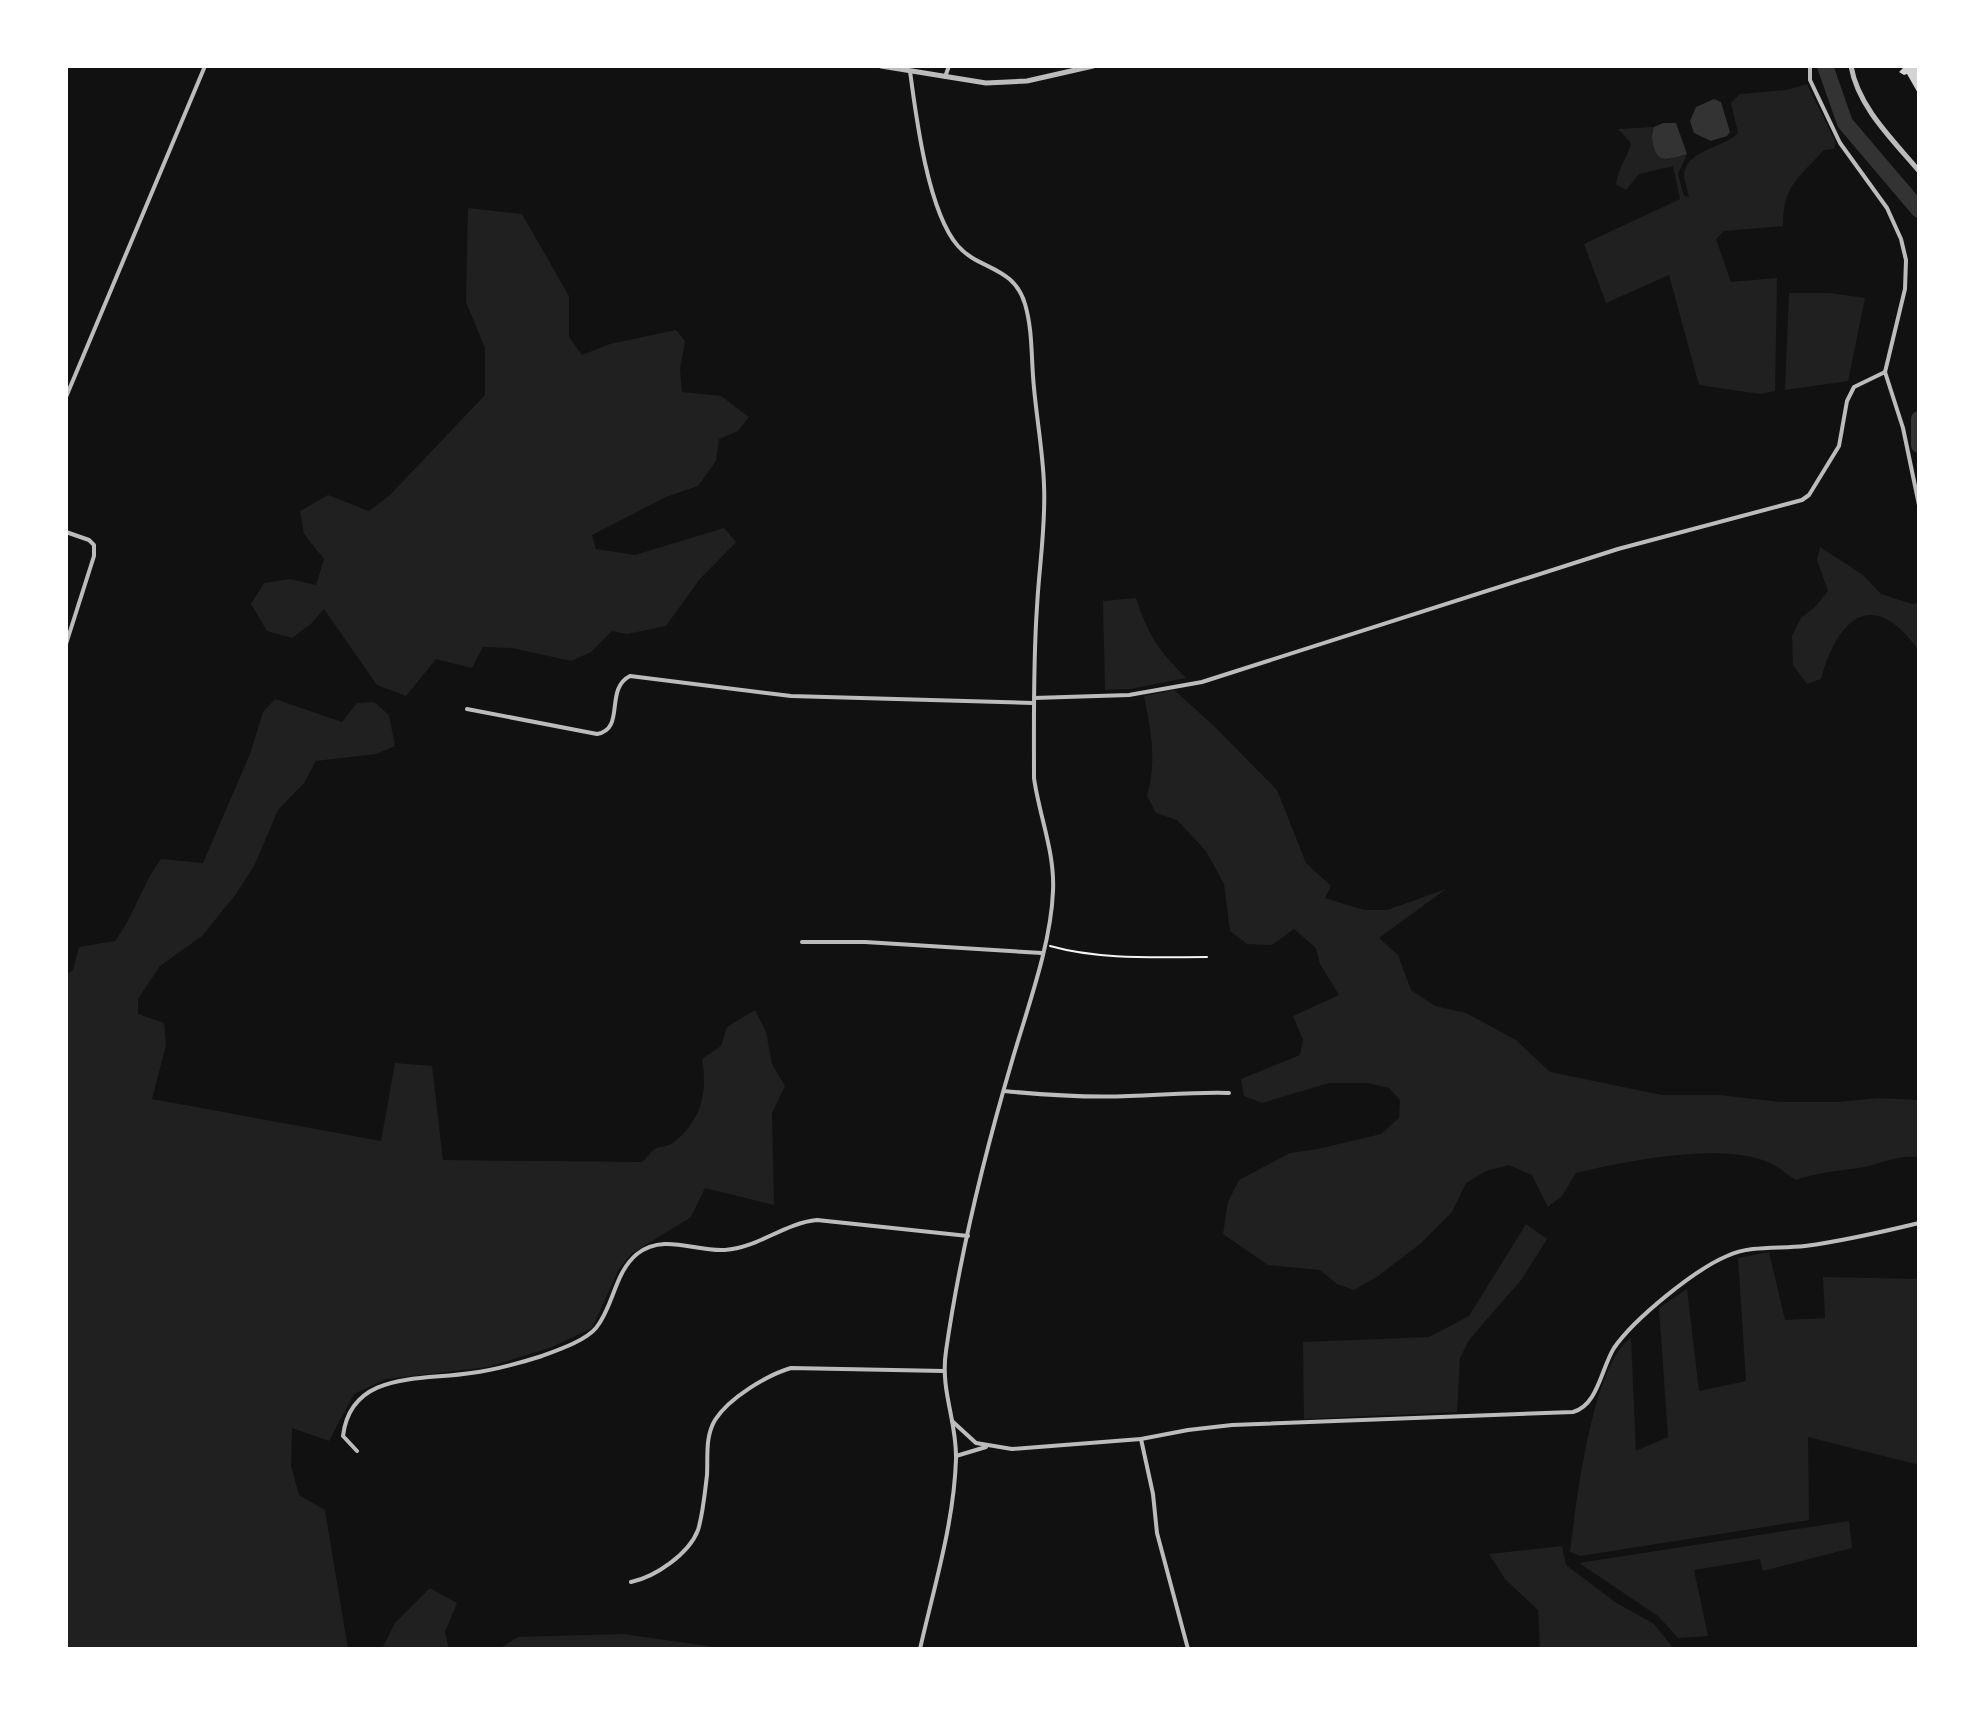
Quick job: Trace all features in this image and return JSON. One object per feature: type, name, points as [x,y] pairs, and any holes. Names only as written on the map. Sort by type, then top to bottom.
[{"type":"street","points":[[66,397],[205,66]]},
{"type":"street","points":[[881,66],[986,83],[1027,81],[1093,66]]},
{"type":"street","points":[[945,77],[949,66]]},
{"type":"street","points":[[1810,66],[1810,80],[1840,143],[1887,208],[1901,239],[1906,260],[1905,289],[1885,372],[1903,428],[1919,505]]},
{"type":"street","points":[[1851,66],[1861,94],[1874,115],[1919,171]]},
{"type":"street","points":[[910,71],[930,183],[948,231],[959,247],[1012,281],[1024,299],[1030,324],[1044,485],[1034,701],[1034,778],[1054,889],[1045,945],[978,1186],[944,1371],[956,1456],[951,1512],[920,1649]]},
{"type":"street","points":[[467,709],[597,734],[611,728],[617,688],[622,680],[630,676],[791,696],[1034,701],[1129,695],[1202,682],[1618,549],[1796,502],[1809,495],[1839,446],[1847,401],[1854,387],[1885,372]]},
{"type":"street","points":[[66,532],[89,540],[94,545],[94,556],[66,644]]},
{"type":"street","points":[[802,942],[865,942],[1042,953]]},
{"type":"street","points":[[1004,1091],[1040,1095],[1128,1096],[1229,1093]]},
{"type":"street","points":[[357,1451],[343,1436],[351,1410],[363,1394],[386,1384],[472,1373],[516,1363],[544,1355],[589,1335],[601,1320],[622,1272],[633,1257],[657,1243],[734,1250],[804,1221],[817,1220],[968,1236]]},
{"type":"street","points":[[956,1456],[988,1447],[1012,1449],[1141,1439],[1232,1425],[1582,1409],[1592,1399],[1615,1347],[1647,1312],[1726,1256],[1749,1249],[1805,1246],[1919,1223]]},
{"type":"street","points":[[631,1582],[647,1578],[691,1542],[698,1529],[707,1475],[707,1441],[715,1421],[726,1406],[772,1374],[791,1368],[944,1371]]},
{"type":"street","points":[[951,1419],[967,1437],[988,1447]]},
{"type":"street","points":[[1141,1439],[1153,1494],[1157,1533],[1188,1649]]},
{"type":"path","points":[[1045,945],[1065,950],[1146,957],[1207,957]]},
{"type":"shaded area","points":[[1807,84],[1836,143],[1834,149],[1824,150],[1794,184],[1786,201],[1783,226],[1724,231],[1716,239],[1731,282],[1777,278],[1775,391],[1760,394],[1699,385],[1669,275],[1606,303],[1584,244],[1680,199],[1673,166],[1639,174],[1626,190],[1616,184],[1631,143],[1618,129],[1654,127],[1651,133],[1667,160],[1687,154],[1678,174],[1684,196],[1689,197],[1684,177],[1686,168],[1697,155],[1738,133],[1731,103],[1740,94],[1786,90]]},
{"type":"shaded area","points":[[1714,99],[1721,102],[1730,132],[1711,141],[1694,133],[1690,121],[1696,107]]},
{"type":"shaded area","points":[[1676,123],[1687,154],[1667,159],[1656,153],[1652,132],[1654,127]]},
{"type":"shaded area","points":[[468,208],[522,214],[569,296],[569,337],[582,355],[610,344],[676,330],[685,341],[680,370],[682,392],[721,396],[749,417],[738,431],[719,439],[716,461],[698,486],[666,497],[592,535],[596,549],[635,555],[724,528],[736,542],[699,580],[666,626],[627,634],[612,631],[591,652],[571,661],[512,648],[483,647],[472,668],[436,659],[406,696],[377,685],[324,609],[292,638],[267,631],[251,604],[264,583],[290,579],[316,585],[324,559],[304,534],[300,511],[328,495],[369,511],[390,495],[485,395],[485,348],[466,302]]},
{"type":"shaded area","points":[[1789,293],[1829,293],[1865,298],[1848,381],[1785,390]]},
{"type":"shaded area","points":[[1820,547],[1863,575],[1881,594],[1912,604],[1919,603],[1919,651],[1903,631],[1887,620],[1873,615],[1860,617],[1837,639],[1821,679],[1807,684],[1793,665],[1792,636],[1801,618],[1828,591],[1817,560]]},
{"type":"shaded area","points":[[1136,598],[1155,641],[1186,678],[1130,689],[1105,690],[1103,601]]},
{"type":"shaded area","points":[[1174,690],[1277,790],[1306,863],[1331,886],[1325,898],[1364,910],[1387,910],[1446,889],[1379,938],[1398,955],[1411,990],[1435,1006],[1466,1013],[1516,1040],[1550,1072],[1662,1095],[1720,1095],[1780,1102],[1877,1098],[1919,1100],[1919,1157],[1898,1158],[1796,1180],[1773,1165],[1750,1157],[1701,1153],[1674,1155],[1576,1173],[1562,1196],[1548,1207],[1532,1175],[1509,1165],[1486,1171],[1466,1183],[1452,1212],[1420,1244],[1354,1290],[1337,1284],[1320,1270],[1268,1265],[1223,1234],[1228,1202],[1239,1180],[1290,1153],[1381,1134],[1399,1118],[1400,1100],[1389,1088],[1367,1083],[1329,1083],[1262,1103],[1244,1096],[1241,1079],[1300,1055],[1303,1040],[1293,1016],[1339,995],[1320,964],[1316,948],[1294,929],[1272,945],[1247,944],[1230,931],[1224,884],[1206,851],[1177,820],[1156,813],[1147,796],[1152,758],[1144,696]]},
{"type":"shaded area","points":[[275,699],[342,722],[357,703],[374,702],[389,715],[395,746],[376,754],[316,761],[304,783],[278,810],[255,864],[236,894],[202,936],[160,966],[138,999],[138,1014],[164,1023],[166,1045],[152,1099],[381,1141],[395,1063],[432,1066],[443,1160],[642,1162],[655,1149],[673,1143],[690,1125],[703,1095],[702,1059],[721,1046],[727,1027],[755,1010],[766,1032],[772,1064],[785,1086],[772,1113],[774,1205],[705,1188],[691,1217],[631,1254],[619,1269],[592,1328],[552,1347],[488,1367],[386,1379],[354,1394],[329,1441],[292,1428],[291,1466],[299,1495],[325,1510],[348,1649],[66,1649],[66,975],[73,970],[79,947],[115,941],[161,859],[203,863],[250,754],[263,712]]},
{"type":"shaded area","points":[[1526,1224],[1547,1239],[1522,1279],[1469,1340],[1460,1358],[1457,1412],[1304,1419],[1303,1342],[1429,1337],[1469,1316]]},
{"type":"shaded area","points":[[1769,1252],[1785,1320],[1825,1318],[1823,1277],[1919,1279],[1919,1465],[1808,1437],[1809,1520],[1580,1556],[1570,1552],[1588,1437],[1596,1404],[1617,1352],[1631,1338],[1636,1451],[1668,1437],[1659,1308],[1687,1289],[1699,1391],[1746,1381],[1738,1258]]},
{"type":"shaded area","points":[[1849,1521],[1852,1548],[1763,1571],[1760,1559],[1694,1570],[1708,1636],[1678,1638],[1658,1616],[1579,1563]]},
{"type":"shaded area","points":[[1562,1546],[1566,1565],[1615,1602],[1654,1624],[1674,1649],[1540,1649],[1538,1610],[1505,1579],[1489,1554]]},
{"type":"shaded area","points":[[430,1588],[457,1603],[445,1632],[449,1649],[382,1649],[395,1623]]},
{"type":"shaded area","points":[[623,1634],[730,1649],[499,1649],[518,1637]]},
{"type":"building","points":[[1905,66],[1919,66],[1919,95],[1907,74],[1899,72]]},
{"type":"waterway","points":[[1825,66],[1845,123],[1919,210]]},
{"type":"waterway","points":[[1919,419],[1919,445]]}]
